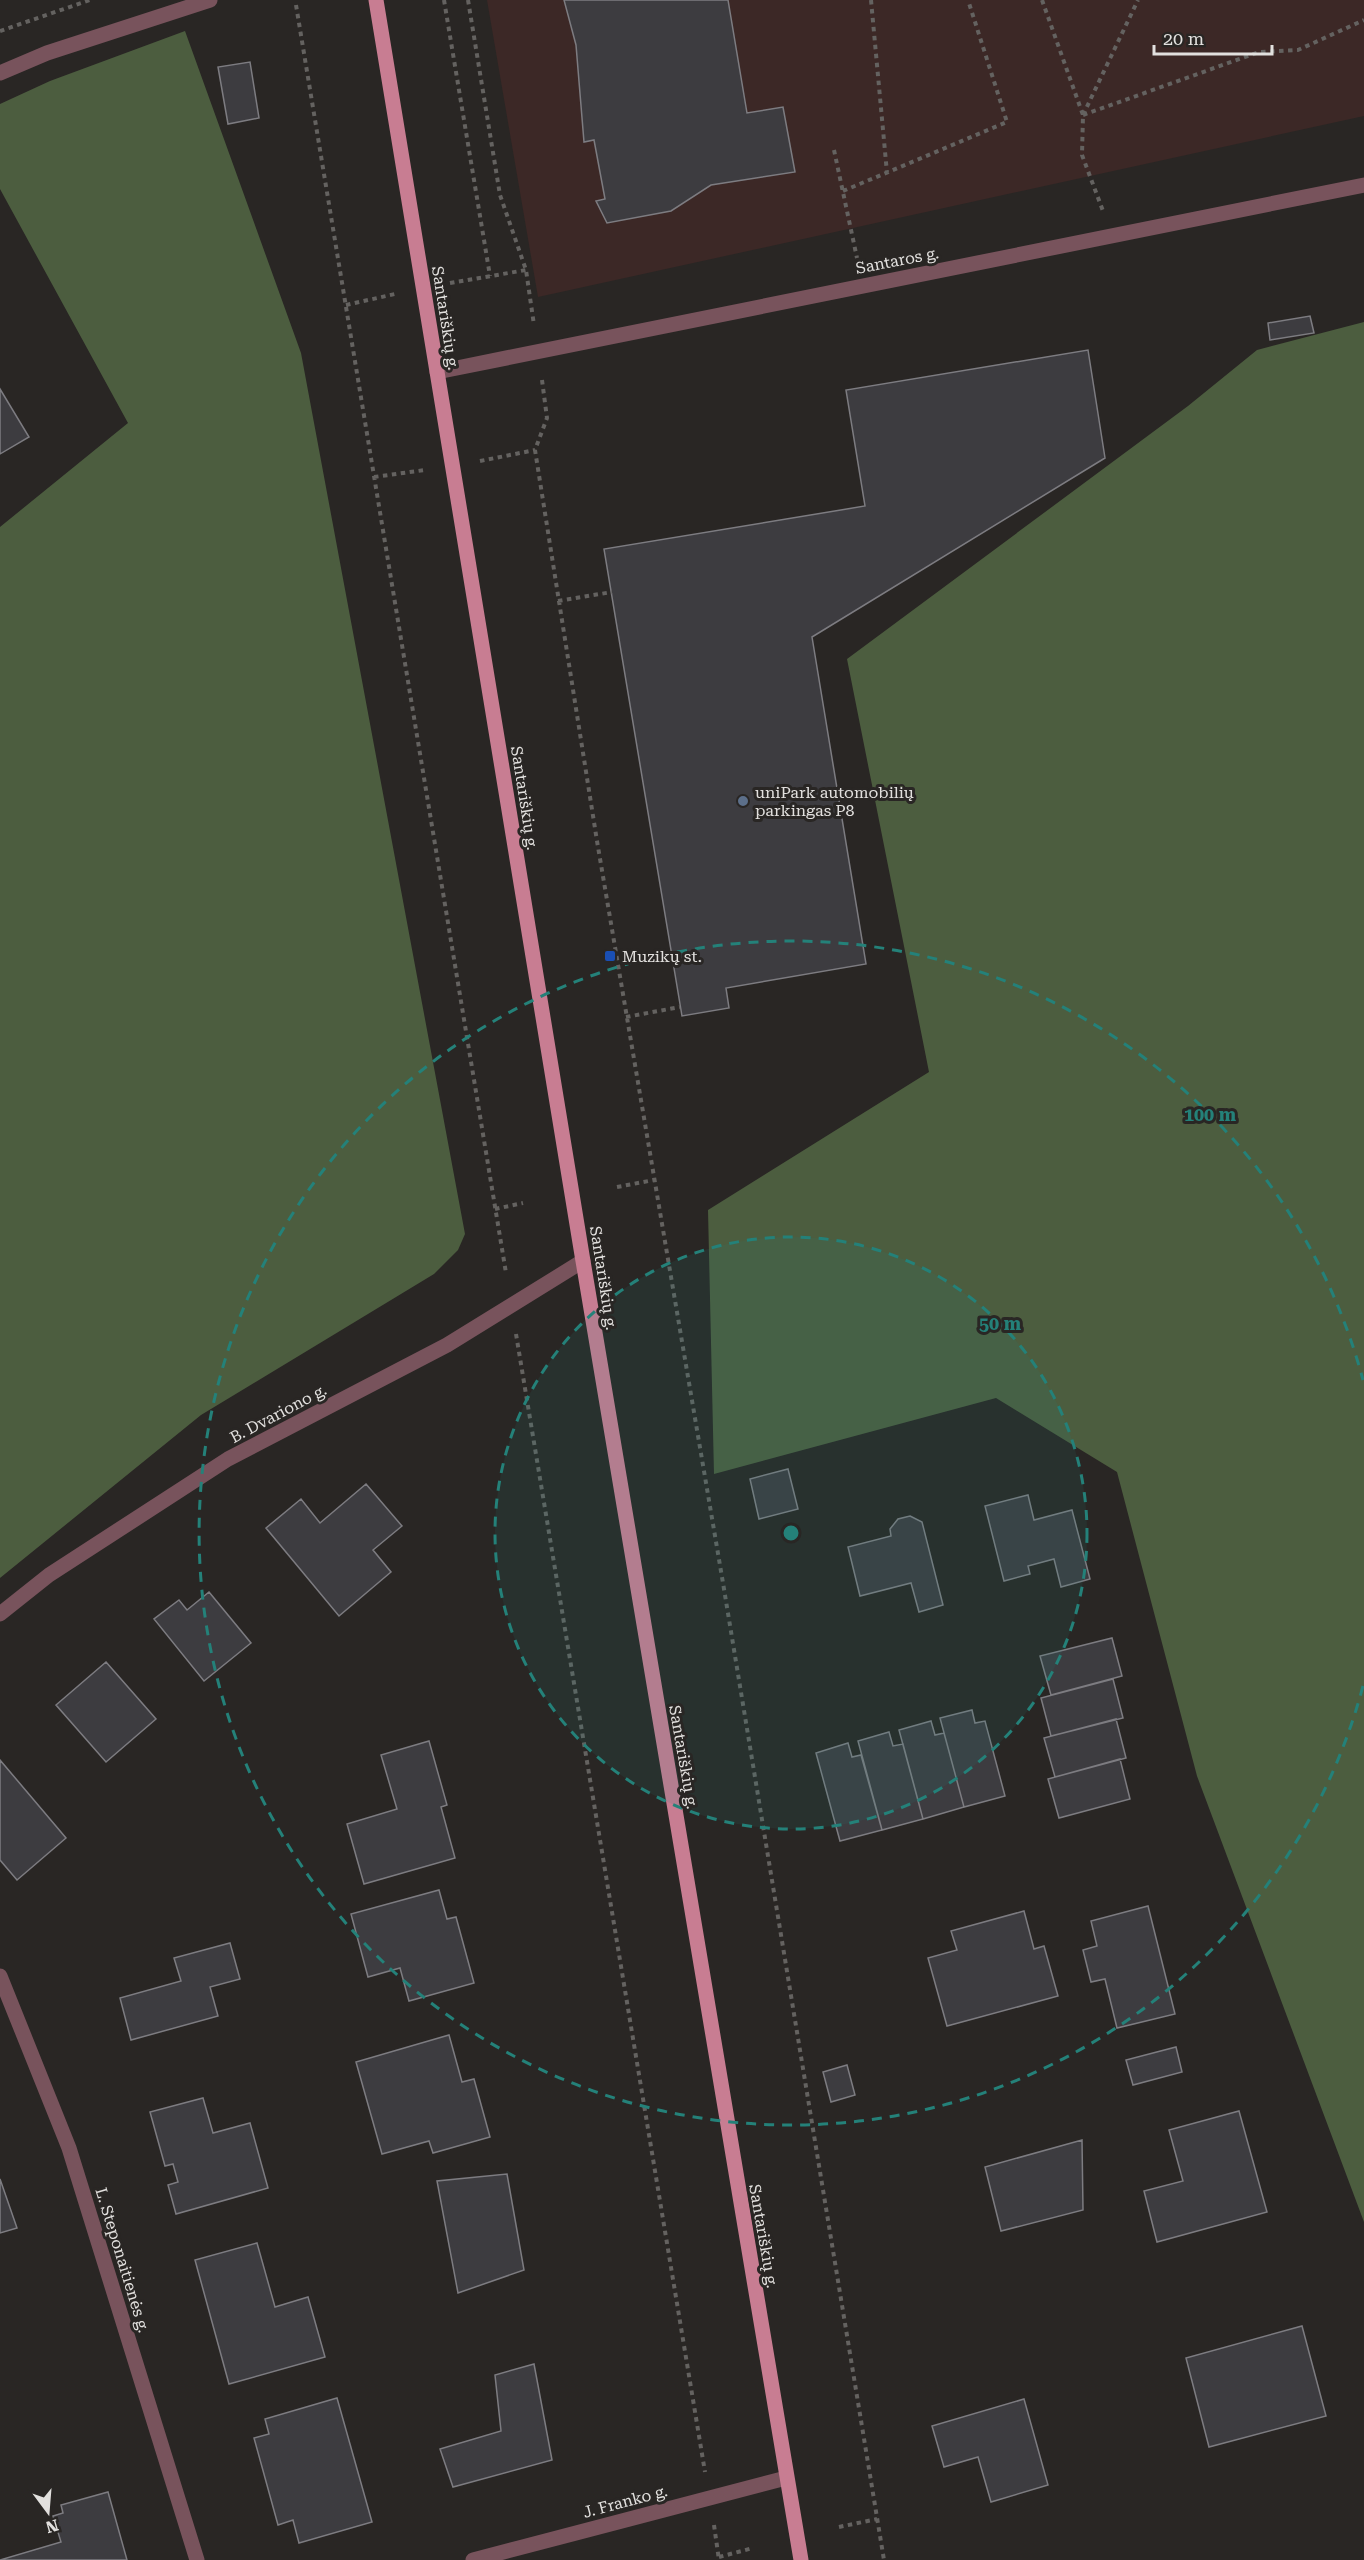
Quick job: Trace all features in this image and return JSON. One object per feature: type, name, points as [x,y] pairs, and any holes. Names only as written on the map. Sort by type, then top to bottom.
[{"type":"main road","name":"Santariškių g.","points":[[376,0],[583,1261],[801,2560]]},
{"type":"street","points":[[0,73],[47,53],[210,0]]},
{"type":"street","name":"Santaros g.","points":[[437,372],[1364,184]]},
{"type":"street","name":"B. Dvariono g.","points":[[0,1614],[49,1575],[228,1459],[447,1345],[583,1261]]},
{"type":"street","name":"L. Steponaitienės g.","points":[[0,1976],[69,2148],[197,2560]]},
{"type":"street","name":"J. Franko g.","points":[[473,2560],[786,2478]]},
{"type":"path","points":[[0,31],[90,0]]},
{"type":"path","points":[[444,0],[490,276]]},
{"type":"path","points":[[468,0],[500,195],[526,270],[547,418],[535,450],[558,601],[884,2560]]},
{"type":"path","points":[[871,0],[887,173]]},
{"type":"path","points":[[843,191],[1007,122],[968,0]]},
{"type":"path","points":[[1042,0],[1083,115],[1082,154],[1112,235]]},
{"type":"path","points":[[1083,115],[1138,0]]},
{"type":"path","points":[[296,5],[506,1273]]},
{"type":"path","points":[[1083,115],[1259,52],[1298,50],[1364,20]]},
{"type":"path","points":[[834,150],[863,285]]},
{"type":"path","points":[[558,601],[612,592]]},
{"type":"path","points":[[626,1017],[680,1007]]},
{"type":"path","points":[[617,1187],[654,1180]]},
{"type":"path","points":[[495,1209],[523,1203]]},
{"type":"path","points":[[515,1332],[706,2479]]},
{"type":"path","points":[[839,2528],[877,2519]]},
{"type":"path","points":[[713,2523],[719,2558],[753,2548]]},
{"type":"shaded area","points":[[487,0],[1364,0],[1364,116],[538,297]]},
{"type":"green space","points":[[185,31],[301,353],[465,1234],[458,1250],[434,1274],[201,1415],[0,1578],[0,527],[128,423],[0,189],[0,104],[50,81]]},
{"type":"green space","points":[[1364,322],[1364,2222],[1197,1776],[1117,1472],[996,1398],[714,1474],[708,1210],[929,1072],[847,659],[1188,406],[1257,350]]},
{"type":"building","points":[[564,0],[728,0],[747,113],[783,107],[795,172],[711,185],[671,211],[607,223],[596,201],[605,199],[594,140],[584,142],[576,45]]},
{"type":"building","points":[[250,62],[259,118],[228,124],[218,67]]},
{"type":"building","points":[[1310,316],[1314,333],[1270,340],[1268,323]]},
{"type":"building","name":"uniPark automobilių parkingas P8","points":[[1088,350],[1105,458],[812,637],[866,964],[726,988],[729,1008],[682,1016],[604,549],[865,506],[846,390]]},
{"type":"building","points":[[0,389],[29,437],[0,454]]},
{"type":"building","points":[[788,1469],[798,1509],[759,1519],[750,1479]]},
{"type":"building","points":[[366,1484],[402,1526],[373,1550],[391,1572],[339,1616],[266,1528],[301,1499],[320,1523]]},
{"type":"building","points":[[1028,1495],[1034,1520],[1072,1510],[1090,1579],[1061,1587],[1054,1559],[1028,1566],[1030,1574],[1004,1581],[985,1506]]},
{"type":"building","points":[[910,1516],[922,1522],[943,1605],[919,1612],[911,1583],[860,1596],[848,1547],[891,1536],[890,1529],[898,1519]]},
{"type":"building","points":[[209,1592],[251,1643],[204,1681],[154,1619],[179,1600],[187,1610]]},
{"type":"building","points":[[1112,1638],[1122,1676],[1051,1695],[1040,1656]]},
{"type":"building","points":[[106,1662],[156,1719],[106,1762],[56,1705]]},
{"type":"building","points":[[1113,1679],[1123,1718],[1051,1736],[1041,1698]]},
{"type":"building","points":[[972,1710],[975,1723],[985,1721],[1005,1796],[964,1807],[940,1718]]},
{"type":"building","points":[[1116,1719],[1126,1758],[1055,1777],[1044,1738]]},
{"type":"building","points":[[931,1721],[935,1735],[944,1733],[964,1807],[923,1819],[899,1730]]},
{"type":"building","points":[[889,1732],[893,1746],[903,1744],[923,1819],[882,1830],[858,1741]]},
{"type":"building","points":[[429,1741],[447,1805],[441,1807],[455,1858],[364,1884],[347,1824],[397,1809],[381,1755]]},
{"type":"building","points":[[848,1743],[852,1757],[861,1755],[882,1830],[840,1841],[816,1753]]},
{"type":"building","points":[[1120,1759],[1130,1799],[1059,1818],[1048,1779]]},
{"type":"building","points":[[0,1760],[66,1838],[17,1880],[0,1860]]},
{"type":"building","points":[[439,1890],[447,1919],[456,1917],[474,1983],[409,2001],[400,1968],[368,1977],[351,1914]]},
{"type":"building","points":[[1148,1906],[1175,2014],[1117,2028],[1105,1979],[1091,1982],[1083,1950],[1097,1946],[1091,1921]]},
{"type":"building","points":[[1024,1911],[1034,1949],[1044,1946],[1058,1996],[947,2026],[928,1958],[957,1950],[951,1931]]},
{"type":"building","points":[[230,1943],[240,1979],[210,1987],[218,2016],[131,2040],[120,1998],[181,1981],[174,1958]]},
{"type":"building","points":[[449,2035],[462,2082],[474,2079],[490,2137],[433,2153],[429,2141],[382,2154],[356,2062]]},
{"type":"building","points":[[1176,2047],[1182,2072],[1133,2085],[1126,2060]]},
{"type":"building","points":[[847,2065],[855,2095],[831,2102],[823,2072]]},
{"type":"building","points":[[203,2098],[213,2133],[250,2123],[268,2188],[176,2214],[168,2185],[178,2182],[173,2164],[165,2166],[150,2112]]},
{"type":"building","points":[[1239,2111],[1267,2212],[1157,2242],[1144,2191],[1183,2181],[1169,2130]]},
{"type":"building","points":[[1082,2140],[1083,2210],[1001,2231],[985,2167]]},
{"type":"building","points":[[507,2174],[524,2270],[458,2293],[437,2181]]},
{"type":"building","points":[[0,2179],[17,2228],[0,2233]]},
{"type":"building","points":[[257,2243],[275,2307],[308,2297],[325,2357],[229,2384],[195,2260]]},
{"type":"building","points":[[1302,2326],[1326,2416],[1209,2447],[1186,2358]]},
{"type":"building","points":[[534,2364],[552,2460],[453,2487],[440,2449],[501,2431],[495,2375]]},
{"type":"building","points":[[337,2398],[372,2522],[299,2543],[293,2520],[278,2525],[254,2438],[269,2434],[265,2419]]},
{"type":"building","points":[[1024,2399],[1048,2485],[991,2502],[978,2457],[944,2467],[932,2426]]},
{"type":"building","points":[[108,2492],[127,2560],[0,2560],[61,2542],[53,2516],[63,2513],[61,2505]]},
{"type":"place","name":"uniPark automobilių parkingas P8","points":[[743,801]]},
{"type":"place","name":"Muzikų st.","points":[[610,956]]}]
